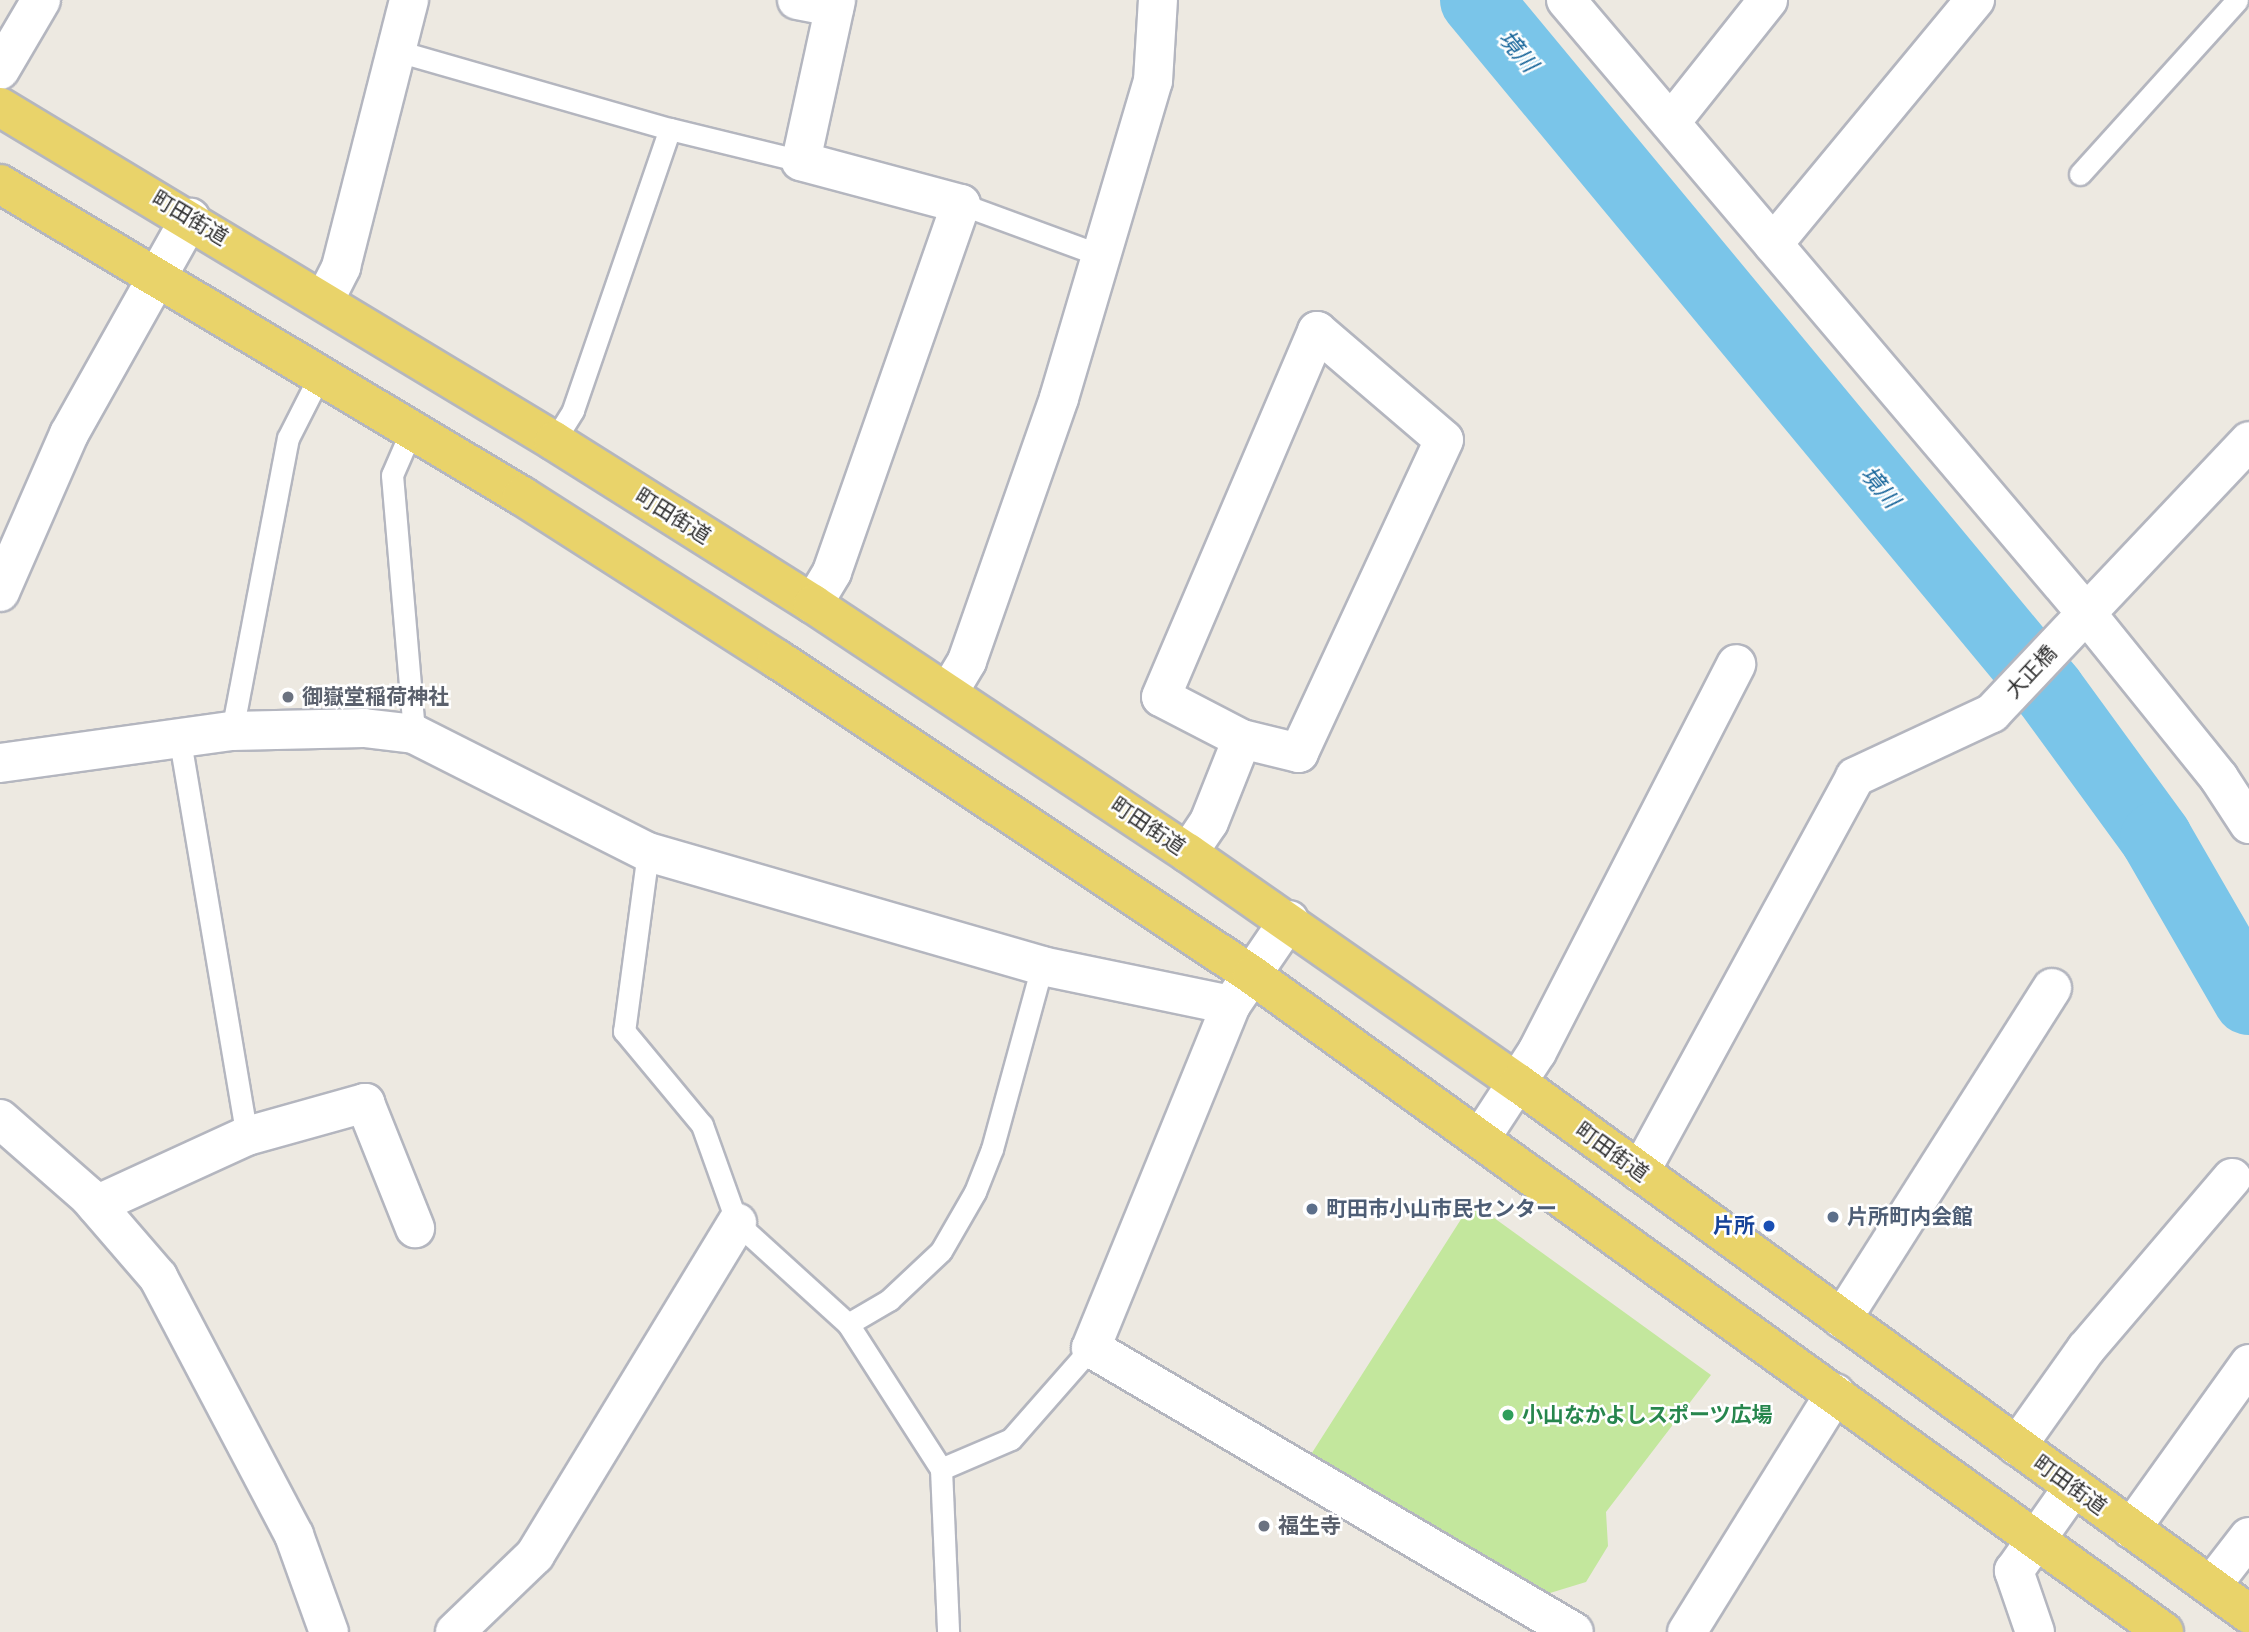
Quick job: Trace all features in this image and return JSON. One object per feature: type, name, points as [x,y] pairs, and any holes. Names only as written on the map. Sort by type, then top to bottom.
[{"type":"main road","name":"町田街道","points":[[0,107],[325,299],[813,604],[1289,920],[2249,1614]]},
{"type":"main road","points":[[0,184],[321,373],[777,659],[1241,990],[1482,1136],[2164,1632]]},
{"type":"street","points":[[0,70],[41,0]]},
{"type":"street","points":[[325,299],[341,267],[394,50],[409,0]]},
{"type":"street","points":[[797,0],[835,4],[801,161],[961,204],[832,572],[813,604]]},
{"type":"street","points":[[948,693],[967,661],[1059,398],[1153,81],[1158,0]]},
{"type":"street","points":[[1566,0],[1773,244],[2078,622],[2219,778],[2249,824]]},
{"type":"street","points":[[1671,122],[1768,0]]},
{"type":"street","points":[[1773,244],[1975,0]]},
{"type":"street","points":[[0,592],[69,434],[190,218]]},
{"type":"street","points":[[1317,331],[1444,440],[1299,753],[1242,738],[1161,697],[1317,331]]},
{"type":"street","name":"大正橋","points":[[1640,1172],[1855,777],[1992,713],[2249,441]]},
{"type":"street","points":[[1482,1136],[1518,1083],[1737,664]]},
{"type":"street","points":[[0,763],[179,735],[232,731],[365,727],[414,734],[648,852],[1042,966],[1241,990]]},
{"type":"street","points":[[1188,853],[1209,822],[1242,738]]},
{"type":"street","points":[[1289,920],[1241,990],[1091,1348],[1574,1632]]},
{"type":"street","points":[[1842,1319],[2052,988]]},
{"type":"street","points":[[96,1205],[247,1136],[365,1103],[415,1228]]},
{"type":"street","points":[[0,1119],[96,1205],[158,1277],[294,1535],[329,1632]]},
{"type":"street","points":[[2017,1446],[2086,1349],[2232,1178]]},
{"type":"street","points":[[455,1632],[535,1555],[737,1223]]},
{"type":"street","points":[[2132,1529],[2249,1364]]},
{"type":"street","points":[[1687,1632],[1835,1393]]},
{"type":"street","points":[[2035,1632],[2014,1572],[2073,1487]]},
{"type":"street","points":[[2211,1586],[2249,1537]]},
{"type":"lane","points":[[2080,174],[2237,0]]},
{"type":"lane","points":[[394,50],[670,129],[801,161]]},
{"type":"lane","points":[[554,441],[573,410],[670,129]]},
{"type":"lane","points":[[961,204],[1102,256]]},
{"type":"lane","points":[[232,731],[289,438],[321,373]]},
{"type":"lane","points":[[412,429],[392,475],[414,734]]},
{"type":"lane","points":[[179,735],[247,1136]]},
{"type":"lane","points":[[2219,778],[2249,803]]},
{"type":"lane","points":[[648,852],[624,1031],[702,1125],[737,1223],[848,1324],[865,1358],[940,1469],[948,1632]]},
{"type":"lane","points":[[848,1324],[888,1300],[941,1251],[975,1192],[992,1149],[1042,966]]},
{"type":"lane","points":[[940,1469],[1011,1438],[1091,1348]]},
{"type":"green space","name":"小山なかよしスポーツ広場","points":[[1472,1202],[1711,1375],[1606,1512],[1608,1546],[1586,1582],[1550,1593],[1310,1456]]},
{"type":"waterway","name":"境川","points":[[1476,0],[2049,691],[2156,838],[2249,999]]},
{"type":"place","name":"御嶽堂稲荷神社","points":[[288,697]]},
{"type":"place","name":"町田市小山市民センター","points":[[1312,1209]]},
{"type":"place","name":"片所町内会館","points":[[1833,1217]]},
{"type":"place","name":"片所","points":[[1769,1226]]},
{"type":"place","name":"小山なかよしスポーツ広場","points":[[1508,1415]]},
{"type":"place","name":"福生寺","points":[[1264,1526]]}]
